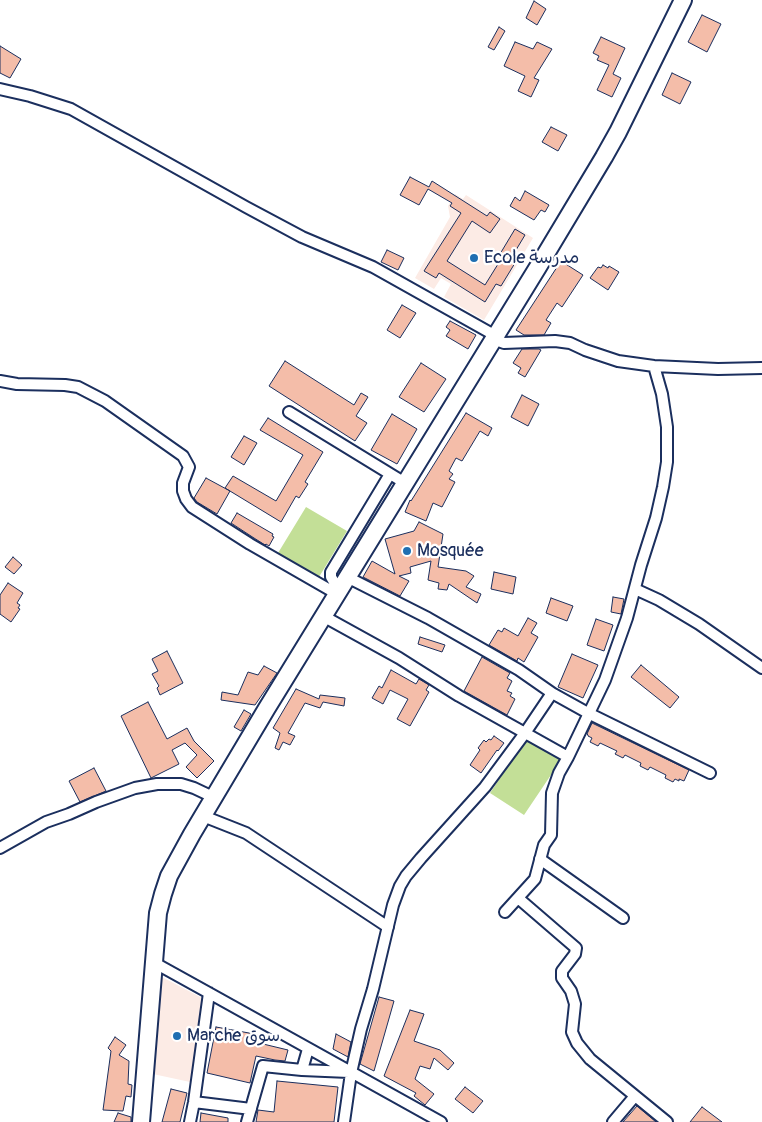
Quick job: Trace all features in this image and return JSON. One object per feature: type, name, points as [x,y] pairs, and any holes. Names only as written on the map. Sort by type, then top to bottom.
[{"type":"main road","points":[[140,1122],[158,913],[162,894],[169,876],[214,797],[323,616],[618,132],[683,0]]},
{"type":"street","points":[[0,89],[71,109],[302,237],[373,267],[504,343],[555,341],[570,343],[618,361],[654,366],[718,369],[762,368]]},
{"type":"street","points":[[505,912],[536,880],[544,845],[551,836],[552,793],[559,773],[605,680],[627,618],[658,510],[664,486],[668,439],[666,411],[654,366]]},
{"type":"street","points":[[0,381],[17,384],[72,386],[105,400],[183,456],[189,467],[183,483],[183,491],[192,507],[250,544],[342,586],[428,618],[519,670],[552,693],[588,713],[710,773]]},
{"type":"street","points":[[289,412],[405,483]]},
{"type":"street","points":[[342,586],[334,582],[331,572],[390,474]]},
{"type":"street","points":[[635,589],[699,624],[762,668]]},
{"type":"street","points":[[323,616],[399,658],[459,696],[568,757]]},
{"type":"street","points":[[344,1122],[351,1072],[393,905],[400,886],[406,876],[442,834],[485,788],[552,693]]},
{"type":"street","points":[[0,848],[46,822],[135,788],[157,784],[181,784],[214,797]]},
{"type":"street","points":[[203,816],[246,833],[388,927]]},
{"type":"street","points":[[540,859],[623,918]]},
{"type":"street","points":[[518,898],[576,948],[575,954],[562,971],[562,978],[571,990],[574,1004],[572,1032],[576,1043],[590,1059],[667,1122]]},
{"type":"street","points":[[153,962],[441,1122]]},
{"type":"street","points":[[190,1122],[210,993]]},
{"type":"street","points":[[302,1070],[308,1049]]},
{"type":"street","points":[[247,1122],[263,1066],[351,1072]]},
{"type":"street","points":[[613,1122],[635,1096]]},
{"type":"street","points":[[194,1102],[251,1109]]},
{"type":"shaded area","name":"Ecole مدرسة","points":[[455,194],[463,199],[466,195],[533,238],[484,320],[444,297],[451,284],[441,278],[434,289],[415,278],[450,217],[448,206]]},
{"type":"shaded area","name":"Marche سوق","points":[[160,976],[204,999],[190,1082],[153,1074]]},
{"type":"green space","points":[[306,507],[347,531],[319,577],[278,553]]},
{"type":"green space","points":[[527,738],[561,760],[524,815],[490,793]]},
{"type":"building","points":[[534,1],[546,9],[537,25],[526,18]]},
{"type":"building","points":[[702,15],[721,24],[707,52],[688,42]]},
{"type":"building","points":[[499,27],[505,31],[494,50],[488,47]]},
{"type":"building","points":[[601,37],[625,48],[613,74],[621,78],[612,97],[597,90],[609,65],[597,60],[599,56],[593,53]]},
{"type":"building","points":[[515,42],[533,49],[537,42],[552,49],[534,78],[539,80],[531,97],[518,91],[525,76],[504,66]]},
{"type":"building","points":[[0,46],[21,59],[10,78],[0,73]]},
{"type":"building","points":[[672,73],[691,82],[680,104],[662,95]]},
{"type":"building","points":[[551,127],[567,135],[558,151],[542,142]]},
{"type":"building","points":[[410,177],[429,187],[432,181],[487,216],[490,212],[500,219],[490,233],[472,221],[447,261],[485,285],[503,256],[500,254],[515,229],[525,235],[510,260],[515,263],[501,286],[496,284],[485,302],[439,273],[436,278],[424,271],[461,213],[450,206],[452,203],[428,189],[419,205],[400,195]]},
{"type":"building","points":[[525,191],[549,205],[545,212],[541,210],[534,220],[510,206],[515,197],[520,201]]},
{"type":"building","points":[[387,250],[404,258],[398,270],[381,262]]},
{"type":"building","points":[[561,261],[583,275],[562,307],[557,303],[546,320],[551,323],[544,335],[524,335],[516,330]]},
{"type":"building","points":[[603,265],[619,272],[608,290],[590,278],[598,267],[601,268]]},
{"type":"building","points":[[402,305],[416,313],[400,338],[387,330]]},
{"type":"building","points":[[450,321],[476,335],[468,349],[446,336],[450,330],[446,327]]},
{"type":"building","points":[[522,349],[541,350],[525,377],[518,373],[521,368],[513,363]]},
{"type":"building","points":[[285,361],[354,405],[361,393],[368,397],[356,416],[367,423],[355,441],[269,386]]},
{"type":"building","points":[[421,363],[446,379],[424,412],[399,397]]},
{"type":"building","points":[[522,395],[539,404],[528,426],[511,417]]},
{"type":"building","points":[[466,413],[492,428],[488,436],[480,431],[462,461],[456,458],[449,471],[453,474],[449,479],[455,482],[442,507],[433,503],[426,521],[405,512],[410,500]]},
{"type":"building","points":[[392,414],[417,429],[397,464],[371,450]]},
{"type":"building","points":[[268,418],[323,452],[305,482],[308,484],[299,498],[296,496],[281,522],[225,488],[233,476],[276,501],[303,455],[260,430]]},
{"type":"building","points":[[244,436],[257,443],[244,465],[231,457]]},
{"type":"building","points":[[206,478],[230,491],[217,514],[197,502],[194,498]]},
{"type":"building","points":[[237,513],[273,534],[272,536],[274,537],[269,546],[231,523]]},
{"type":"building","points":[[419,522],[443,534],[438,567],[466,571],[474,576],[466,587],[481,594],[477,603],[449,584],[447,590],[438,589],[439,583],[428,580],[431,561],[410,567],[411,573],[399,576],[409,581],[400,596],[363,577],[372,561],[395,574],[385,539],[414,531]]},
{"type":"building","points":[[13,557],[22,565],[14,574],[5,567]]},
{"type":"building","points":[[494,572],[516,577],[513,594],[491,589]]},
{"type":"building","points":[[8,583],[23,593],[17,603],[20,605],[18,608],[20,609],[11,622],[0,614],[0,595]]},
{"type":"building","points":[[613,597],[624,599],[621,614],[611,612]]},
{"type":"building","points":[[551,598],[573,606],[567,621],[546,613]]},
{"type":"building","points":[[528,618],[537,623],[531,633],[538,637],[524,662],[518,658],[517,661],[489,645],[498,630],[502,632],[504,628],[518,636]]},
{"type":"building","points":[[596,619],[613,625],[604,651],[587,645]]},
{"type":"building","points":[[420,637],[445,645],[442,652],[418,644]]},
{"type":"building","points":[[167,651],[183,683],[160,695],[157,688],[159,686],[152,674],[158,671],[152,659]]},
{"type":"building","points":[[572,654],[598,665],[583,698],[558,687]]},
{"type":"building","points":[[482,657],[510,673],[507,678],[512,681],[507,691],[512,693],[510,696],[515,699],[507,715],[464,691]]},
{"type":"building","points":[[641,665],[679,697],[670,708],[631,677]]},
{"type":"building","points":[[264,666],[277,673],[255,705],[221,700],[222,692],[238,695],[248,672],[258,675]]},
{"type":"building","points":[[391,670],[416,684],[419,679],[429,685],[426,690],[429,692],[410,726],[397,719],[408,699],[390,690],[383,704],[372,698],[379,686],[382,688]]},
{"type":"building","points":[[296,689],[319,699],[320,695],[345,698],[344,706],[323,702],[320,708],[305,703],[288,733],[295,736],[290,745],[283,742],[279,750],[275,748],[280,733],[273,728]]},
{"type":"building","points":[[148,702],[167,739],[187,728],[194,741],[214,761],[197,778],[186,767],[197,755],[185,743],[172,750],[179,764],[151,778],[121,716]]},
{"type":"building","points":[[244,710],[251,714],[241,731],[234,727]]},
{"type":"building","points":[[592,723],[689,770],[684,781],[675,779],[673,782],[665,778],[666,775],[650,767],[648,770],[640,766],[641,763],[625,755],[623,758],[615,754],[617,751],[600,743],[598,746],[590,742],[592,738],[587,734]]},
{"type":"building","points":[[494,736],[504,743],[481,773],[470,765],[484,740],[486,742],[489,739],[491,740]]},
{"type":"building","points":[[94,768],[106,791],[80,802],[69,781]]},
{"type":"building","points":[[379,997],[394,1001],[374,1071],[360,1064]]},
{"type":"building","points":[[410,1010],[424,1014],[414,1041],[440,1050],[454,1063],[448,1070],[434,1058],[430,1069],[420,1066],[415,1079],[434,1094],[425,1105],[414,1096],[416,1093],[384,1076]]},
{"type":"building","points":[[216,1027],[260,1035],[259,1043],[288,1050],[285,1061],[256,1056],[250,1083],[207,1073]]},
{"type":"building","points":[[336,1034],[351,1042],[348,1057],[333,1049]]},
{"type":"building","points":[[115,1037],[126,1045],[119,1055],[129,1061],[128,1084],[132,1085],[131,1097],[126,1096],[123,1111],[103,1110],[111,1051],[108,1048]]},
{"type":"building","points":[[277,1081],[338,1087],[334,1122],[256,1122],[258,1110],[274,1112]]},
{"type":"building","points":[[465,1087],[483,1101],[473,1113],[455,1099]]},
{"type":"building","points":[[171,1089],[187,1093],[180,1122],[162,1122]]},
{"type":"building","points":[[637,1106],[656,1122],[623,1122]]},
{"type":"building","points":[[702,1107],[722,1122],[690,1122]]},
{"type":"building","points":[[118,1113],[131,1117],[131,1122],[114,1122]]},
{"type":"building","points":[[201,1113],[228,1118],[228,1122],[200,1122]]},
{"type":"place","name":"Ecole مدرسة","points":[[474,258]]},
{"type":"place","name":"Mosquée","points":[[407,551]]},
{"type":"place","name":"Marche سوق","points":[[177,1036]]}]
